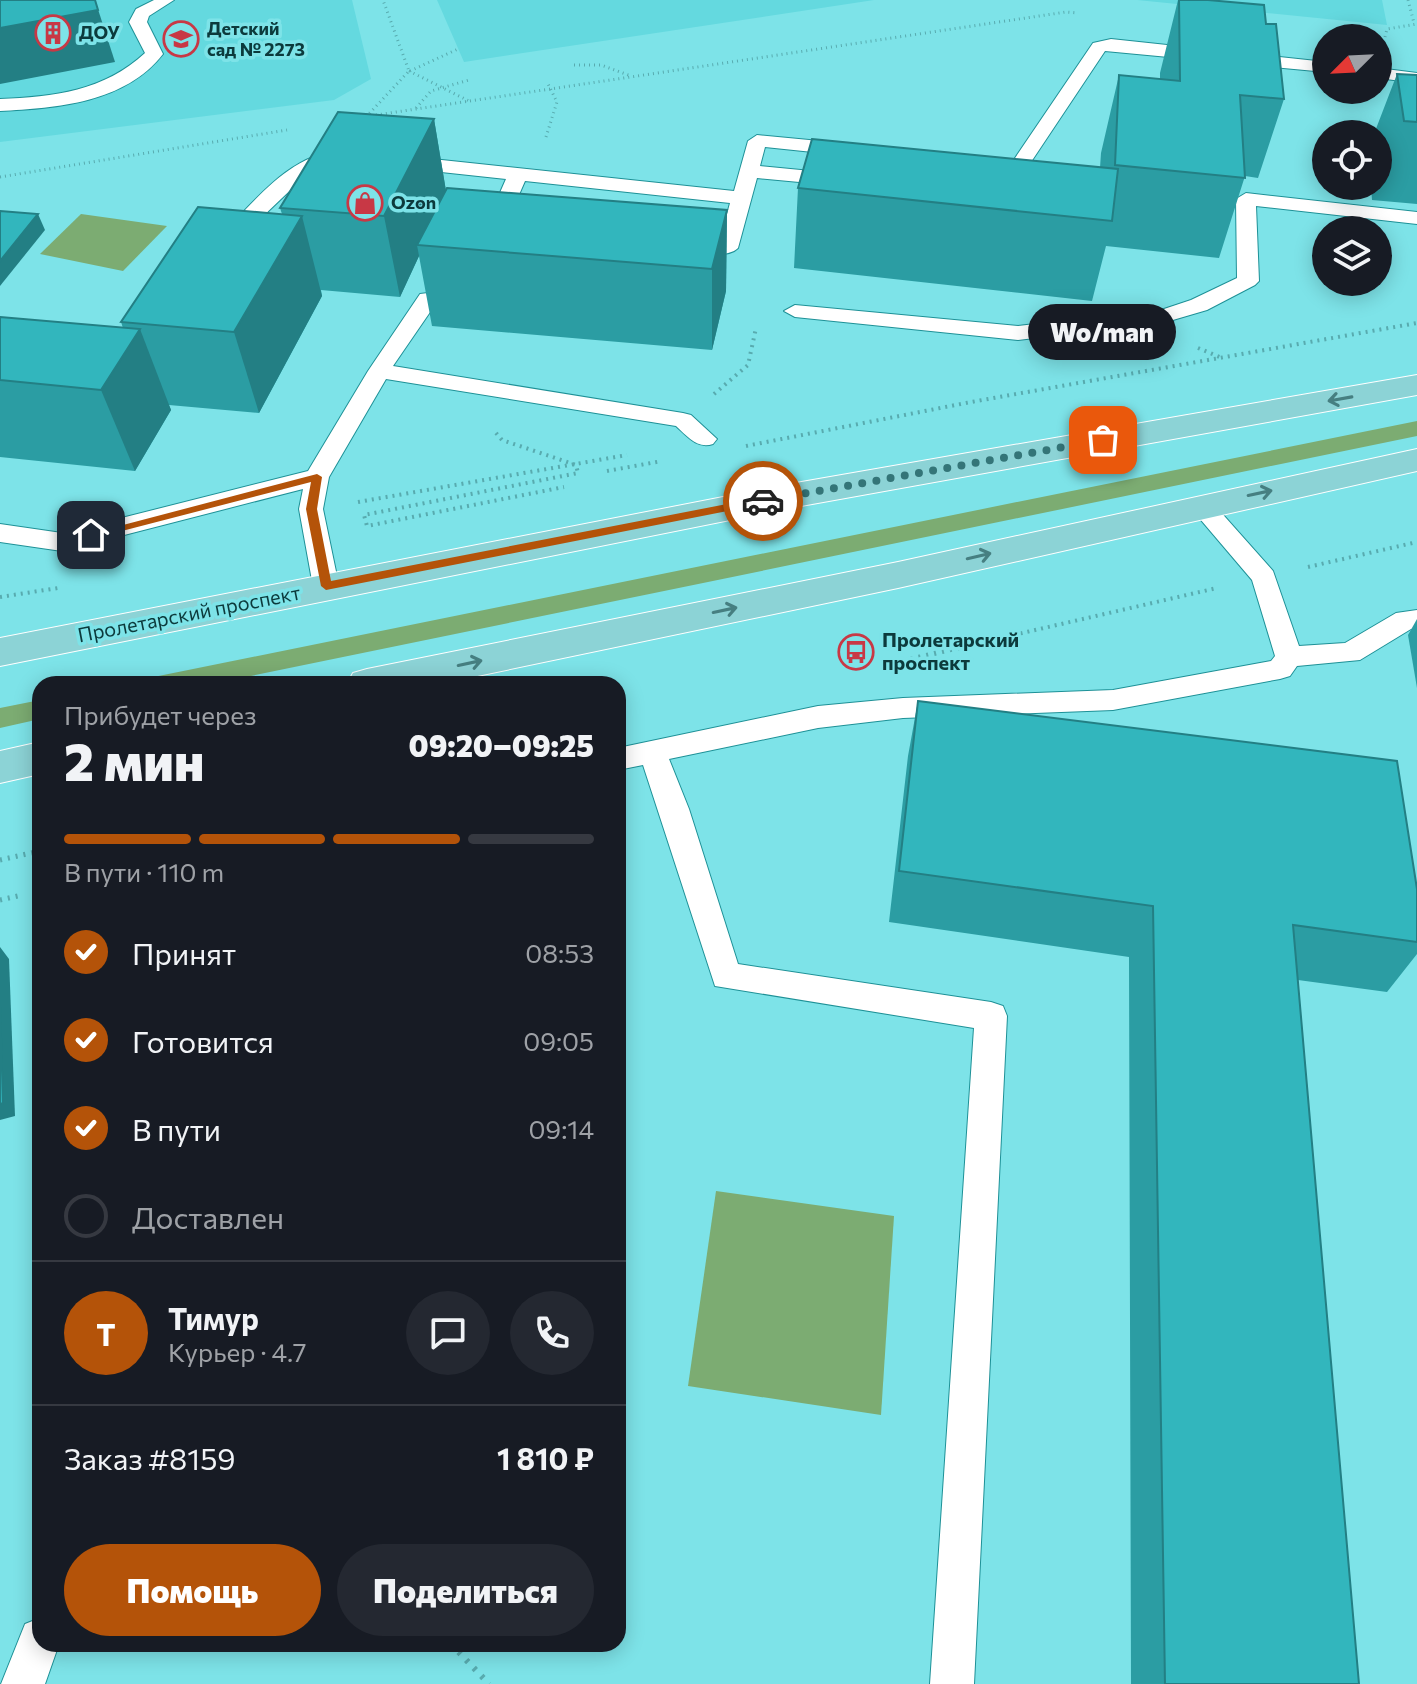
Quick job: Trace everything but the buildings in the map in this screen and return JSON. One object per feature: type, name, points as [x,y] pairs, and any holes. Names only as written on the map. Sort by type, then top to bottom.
[{"type":"main road","name":"Пролетарский проспект","points":[[3,651],[790,496],[1417,385]]},
{"type":"main road","points":[[406,676],[898,575],[1417,460]]},
{"type":"main road","points":[[0,767],[32,760]]},
{"type":"lane","points":[[0,105],[42,104],[82,96],[121,82],[154,54],[138,22],[142,13],[166,0]]},
{"type":"lane","points":[[1006,186],[1099,47],[1111,44],[1312,65]]},
{"type":"lane","points":[[1392,75],[1417,78]]},
{"type":"lane","points":[[666,243],[728,248],[757,141],[865,152]]},
{"type":"lane","points":[[213,254],[304,165],[333,154],[743,198]]},
{"type":"lane","points":[[972,162],[1018,167]]},
{"type":"lane","points":[[749,171],[859,182]]},
{"type":"lane","points":[[494,233],[524,175]]},
{"type":"lane","points":[[795,311],[1018,333],[1166,315],[1199,305],[1248,281],[1246,199],[1417,218]]},
{"type":"lane","points":[[326,586],[311,509],[317,477],[379,371],[428,299]]},
{"type":"lane","points":[[379,371],[683,420],[705,439]]},
{"type":"lane","points":[[0,533],[62,542],[317,477]]},
{"type":"lane","points":[[1201,506],[1264,577],[1289,657]]},
{"type":"lane","points":[[626,757],[818,717],[903,708],[1113,700],[1280,669],[1289,657],[1350,653],[1405,620],[1417,619]]},
{"type":"lane","points":[[652,751],[674,809],[726,976],[991,1016],[952,1684]]},
{"type":"lane","points":[[23,1684],[35,1652]]},
{"type":"path","points":[[383,0],[409,71],[469,101]]},
{"type":"path","points":[[1408,0],[1414,23]]},
{"type":"path","points":[[367,116],[1066,12],[1082,14]]},
{"type":"path","points":[[333,154],[409,71],[458,49]]},
{"type":"path","points":[[574,65],[601,65],[632,77]]},
{"type":"path","points":[[416,109],[419,99],[442,87],[469,80]]},
{"type":"path","points":[[524,175],[554,116],[557,102],[547,82]]},
{"type":"path","points":[[0,177],[290,129]]},
{"type":"path","points":[[683,420],[748,365],[762,304],[728,248]]},
{"type":"path","points":[[607,471],[676,458]]},
{"type":"path","points":[[564,487],[367,526],[364,515],[578,473],[576,465]]},
{"type":"path","points":[[902,661],[1417,542]]},
{"type":"path","points":[[0,860],[32,853]]},
{"type":"path","points":[[0,900],[22,895]]},
{"type":"path","points":[[459,1652],[489,1684]]},
{"type":"shaded area","name":"Детский сад № 2273","points":[[0,0],[352,0],[371,79],[334,100],[0,142]]},
{"type":"shaded area","points":[[437,0],[874,0],[464,62]]},
{"type":"shaded area","points":[[1137,0],[1382,0],[1387,24]]},
{"type":"green space","points":[[81,214],[167,226],[123,271],[40,254]]},
{"type":"green space","points":[[1417,421],[1417,436],[251,676],[158,676]]},
{"type":"green space","points":[[32,702],[32,721],[0,728],[0,708]]},
{"type":"green space","points":[[716,1191],[894,1216],[881,1415],[688,1386]]},
{"type":"way so far","points":[[763,501],[1103,440]]},
{"type":"place","name":"ДОУ","points":[[53,33]]},
{"type":"place","name":"Детский сад № 2273","points":[[181,39]]},
{"type":"place","name":"Ozon","points":[[365,203]]},
{"type":"place","name":"Wo/man","points":[[1103,440]]},
{"type":"place","name":"Пролетарский проспект","points":[[856,652]]},
{"type":"route","points":[[91,535],[317,477],[311,509],[326,586],[763,501]]}]
